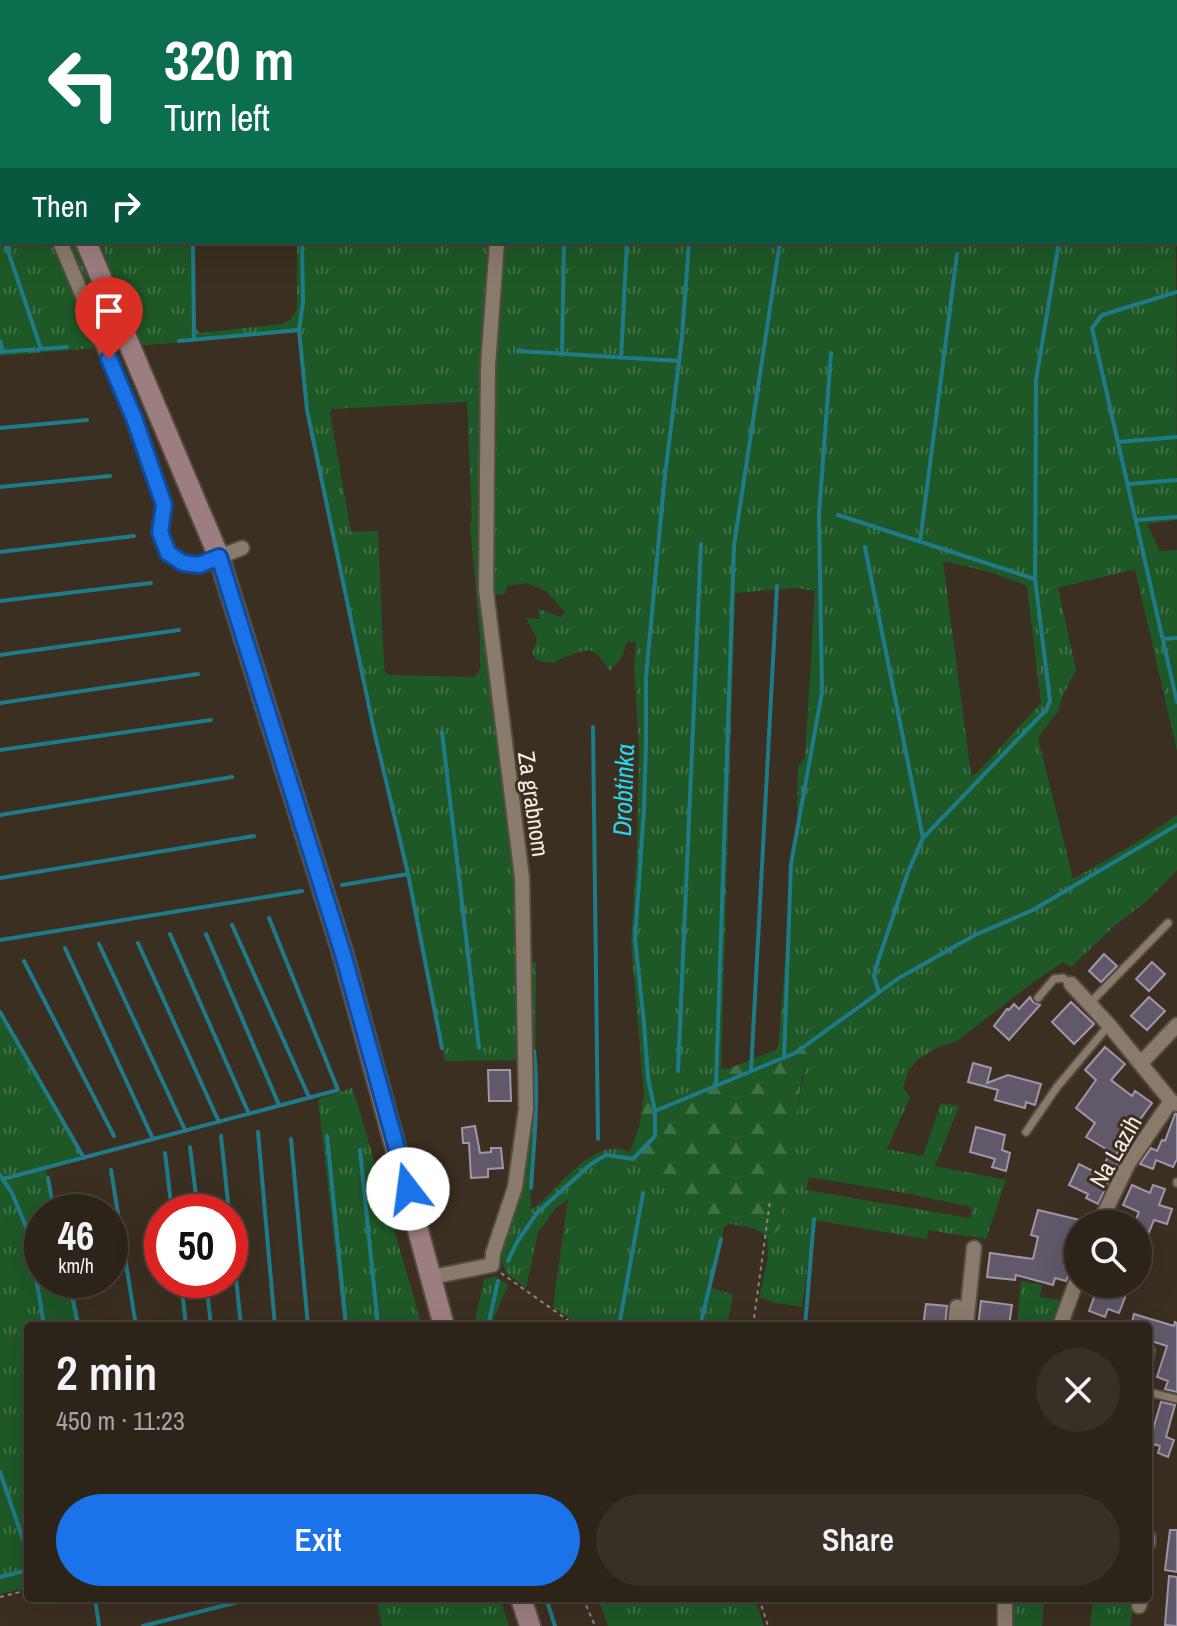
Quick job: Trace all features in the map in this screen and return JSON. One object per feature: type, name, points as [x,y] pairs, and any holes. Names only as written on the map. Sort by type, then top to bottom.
[{"type":"main road","points":[[87,244],[219,557],[343,954],[443,1322]]},
{"type":"main road","points":[[522,1602],[530,1626]]},
{"type":"street","points":[[61,244],[139,432],[164,505],[160,532],[168,553],[183,563],[199,565],[242,548]]},
{"type":"street","name":"Za grabnom","points":[[492,1265],[493,1253],[515,1187],[526,1109],[522,878],[486,590],[488,366],[497,244]]},
{"type":"street","name":"Na Lazih","points":[[1071,984],[1174,1103],[1128,1164],[1106,1210]]},
{"type":"street","points":[[1141,1063],[1177,1025]]},
{"type":"street","points":[[966,1322],[974,1248]]},
{"type":"street","points":[[432,1277],[492,1265]]},
{"type":"street","points":[[1061,1322],[1070,1298]]},
{"type":"street","points":[[955,1322],[957,1307]]},
{"type":"street","points":[[1005,1602],[1005,1626]]},
{"type":"lane","points":[[1089,1004],[1168,923]]},
{"type":"lane","points":[[1038,998],[1054,979],[1063,978],[1071,984]]},
{"type":"lane","points":[[1026,1132],[1057,1087],[1109,1025]]},
{"type":"lane","points":[[1152,1393],[1177,1399]]},
{"type":"path","points":[[754,1322],[770,1201]]},
{"type":"path","points":[[492,1265],[570,1322]]},
{"type":"path","points":[[0,1597],[24,1591]]},
{"type":"path","points":[[585,1602],[595,1626]]},
{"type":"path","points":[[760,1602],[768,1626]]},
{"type":"green space","points":[[0,244],[95,244],[130,345],[0,356]]},
{"type":"green space","points":[[101,244],[192,244],[196,329],[201,333],[281,324],[290,320],[297,309],[297,244],[493,244],[486,640],[516,877],[520,1060],[445,1061],[404,854],[314,447],[298,332],[137,346]],"holes":[[[467,402],[470,525],[480,669],[475,677],[389,675],[384,665],[378,531],[351,532],[330,413],[332,409]]]},
{"type":"green space","points":[[503,244],[1176,244],[1177,520],[1147,524],[1160,551],[1177,550],[1177,751],[1135,569],[1058,588],[1076,670],[1058,711],[1038,738],[1073,879],[1177,815],[1177,870],[1148,900],[1113,927],[1071,967],[1063,962],[957,1041],[938,1047],[916,1061],[908,1072],[903,1088],[910,1097],[887,1149],[923,1156],[941,1103],[959,1106],[935,1166],[1006,1180],[986,1239],[928,1230],[927,1239],[814,1220],[802,1307],[759,1298],[768,1257],[767,1238],[779,1229],[791,1184],[787,1158],[806,1064],[788,1045],[778,1050],[797,818],[798,767],[805,758],[815,591],[796,588],[735,593],[721,1069],[672,1101],[653,1093],[644,1095],[631,943],[639,746],[634,664],[636,642],[627,642],[622,657],[610,671],[597,654],[589,650],[553,663],[538,661],[532,654],[537,639],[526,618],[539,619],[539,609],[561,617],[565,612],[546,591],[527,583],[507,586],[504,595],[492,594],[492,404]],"holes":[[[943,561],[990,572],[1027,586],[1041,703],[976,774],[971,775]],[[809,1177],[972,1207],[970,1218],[806,1190]]]},
{"type":"green space","points":[[527,959],[536,963],[531,1210],[590,1157],[611,1149],[630,1152],[629,1163],[636,1164],[724,1228],[711,1288],[733,1295],[728,1322],[574,1322],[553,1307],[568,1199],[556,1208],[538,1232],[526,1288],[506,1273],[500,1255],[518,1185]]},
{"type":"green space","points":[[0,1008],[85,1157],[46,1169],[52,1194],[24,1194],[24,1298],[75,1298],[80,1322],[24,1322],[24,1589],[0,1594]]},
{"type":"green space","points":[[788,1045],[800,1045],[812,1059],[806,1064],[801,1082],[787,1158],[791,1184],[779,1230],[767,1238],[749,1227],[728,1224],[724,1228],[636,1164],[629,1163],[644,1095],[653,1093],[672,1101],[721,1069]]},
{"type":"green space","points":[[352,1088],[421,1322],[344,1322],[318,1099]]},
{"type":"green space","points":[[495,1276],[508,1285],[493,1322],[475,1322],[484,1279]]},
{"type":"green space","points":[[1021,1281],[1042,1285],[1040,1297],[1064,1301],[1056,1322],[1017,1322]]},
{"type":"green space","points":[[377,1602],[501,1602],[509,1626],[382,1626]]},
{"type":"green space","points":[[599,1602],[755,1602],[764,1626],[608,1626]]},
{"type":"green space","points":[[1009,1602],[1044,1602],[1042,1626],[1010,1626]]},
{"type":"green space","points":[[1093,1602],[1134,1602],[1130,1626],[1090,1626]]},
{"type":"building","points":[[1104,954],[1117,966],[1101,982],[1089,971]]},
{"type":"building","points":[[1152,962],[1165,974],[1149,991],[1136,979]]},
{"type":"building","points":[[1030,997],[1040,1005],[1009,1040],[994,1026],[1007,1009],[1014,1004],[1019,1009]]},
{"type":"building","points":[[1149,997],[1165,1011],[1147,1030],[1131,1016]]},
{"type":"building","points":[[1071,1002],[1094,1024],[1074,1044],[1052,1022]]},
{"type":"building","points":[[1105,1047],[1125,1064],[1111,1080],[1132,1096],[1135,1091],[1152,1103],[1116,1155],[1086,1137],[1095,1123],[1076,1108],[1096,1080],[1085,1070]]},
{"type":"building","points":[[973,1063],[991,1068],[987,1083],[1008,1075],[1041,1084],[1035,1105],[1026,1102],[1025,1108],[995,1100],[998,1090],[968,1082]]},
{"type":"building","points":[[488,1070],[510,1070],[511,1101],[489,1101]]},
{"type":"building","points":[[1175,1114],[1177,1159],[1173,1167],[1156,1160],[1153,1169],[1140,1164],[1151,1148],[1157,1151],[1162,1140],[1165,1141]]},
{"type":"building","points":[[475,1126],[480,1153],[501,1148],[503,1168],[488,1169],[488,1177],[471,1178],[469,1143],[463,1143],[462,1128]]},
{"type":"building","points":[[976,1127],[1005,1135],[1002,1150],[1010,1153],[1006,1171],[992,1167],[995,1159],[970,1152]]},
{"type":"building","points":[[1110,1153],[1120,1158],[1098,1204],[1086,1198],[1088,1194],[1069,1185],[1079,1164],[1099,1174]]},
{"type":"building","points":[[1132,1185],[1150,1193],[1153,1185],[1165,1189],[1159,1205],[1172,1209],[1167,1224],[1154,1220],[1152,1225],[1152,1210],[1134,1210],[1123,1205]]},
{"type":"building","points":[[1038,1210],[1064,1216],[1064,1280],[1055,1278],[1053,1285],[1016,1275],[1015,1280],[987,1277],[990,1253],[1033,1259],[1038,1237],[1031,1235]]},
{"type":"building","points":[[1094,1298],[1125,1298],[1119,1313],[1108,1309],[1105,1317],[1089,1311]]},
{"type":"building","points":[[981,1301],[1012,1305],[1010,1322],[978,1322]]},
{"type":"building","points":[[926,1304],[947,1306],[945,1322],[924,1322]]},
{"type":"building","points":[[1134,1314],[1174,1326],[1177,1323],[1177,1392],[1165,1389],[1168,1381],[1157,1377],[1167,1346],[1152,1341],[1152,1322],[1132,1322]]},
{"type":"building","points":[[1161,1402],[1175,1405],[1166,1437],[1174,1440],[1168,1457],[1158,1453],[1160,1446],[1152,1444]]},
{"type":"building","points":[[1170,1530],[1177,1530],[1177,1572],[1165,1570]]},
{"type":"building","points":[[1169,1576],[1177,1577],[1177,1626],[1165,1625]]},
{"type":"waterway","points":[[6,244],[41,349]]},
{"type":"waterway","points":[[193,244],[194,340]]},
{"type":"waterway","points":[[302,244],[303,302],[299,330],[307,410],[374,730],[408,874],[442,1048]]},
{"type":"waterway","points":[[562,355],[564,244]]},
{"type":"waterway","points":[[621,358],[627,244]]},
{"type":"waterway","name":"Drobtinka","points":[[508,1261],[537,1213],[591,1164],[606,1155],[633,1159],[655,1136],[655,1111],[648,1078],[635,939],[644,809],[646,677],[689,244]]},
{"type":"waterway","points":[[716,1086],[734,546],[780,244]]},
{"type":"waterway","points":[[879,992],[874,976],[878,961],[908,872],[923,838],[1046,710],[1050,701],[1035,579],[1036,380],[1059,244]]},
{"type":"waterway","points":[[920,542],[957,254]]},
{"type":"waterway","points":[[1177,292],[1102,315],[1092,328],[1177,702]]},
{"type":"waterway","points":[[179,341],[299,330]]},
{"type":"waterway","points":[[0,341],[3,352]]},
{"type":"waterway","points":[[0,352],[67,347]]},
{"type":"waterway","points":[[518,351],[679,361]]},
{"type":"waterway","points":[[784,1058],[791,864],[822,692],[819,514],[831,353]]},
{"type":"waterway","points":[[0,428],[87,420]]},
{"type":"waterway","points":[[1118,442],[1177,437]]},
{"type":"waterway","points":[[0,487],[110,476]]},
{"type":"waterway","points":[[1128,484],[1177,480]]},
{"type":"waterway","points":[[838,515],[1035,579]]},
{"type":"waterway","points":[[1136,520],[1177,517]]},
{"type":"waterway","points":[[0,552],[134,536]]},
{"type":"waterway","points":[[678,1071],[701,544]]},
{"type":"waterway","points":[[865,547],[923,838]]},
{"type":"waterway","points":[[0,601],[151,583]]},
{"type":"waterway","points":[[751,1071],[777,586]]},
{"type":"waterway","points":[[0,655],[179,630]]},
{"type":"waterway","points":[[1163,639],[1177,638]]},
{"type":"waterway","points":[[0,703],[198,674]]},
{"type":"waterway","points":[[0,750],[211,720]]},
{"type":"waterway","points":[[593,727],[598,1139]]},
{"type":"waterway","points":[[442,732],[479,1048]]},
{"type":"waterway","points":[[0,815],[232,777]]},
{"type":"waterway","points":[[655,1111],[795,1053],[899,978],[975,935],[1033,910],[1177,825]]},
{"type":"waterway","points":[[0,878],[254,836]]},
{"type":"waterway","points":[[342,885],[408,874]]},
{"type":"waterway","points":[[0,940],[302,891]]},
{"type":"waterway","points":[[3,1179],[338,1090],[269,918]]},
{"type":"waterway","points":[[232,925],[309,1097]]},
{"type":"waterway","points":[[170,934],[249,1114]]},
{"type":"waterway","points":[[206,934],[279,1105]]},
{"type":"waterway","points":[[138,943],[219,1122]]},
{"type":"waterway","points":[[99,944],[185,1130]]},
{"type":"waterway","points":[[65,948],[153,1139]]},
{"type":"waterway","points":[[24,961],[114,1136]]},
{"type":"waterway","points":[[0,1012],[84,1158]]},
{"type":"waterway","points":[[531,1188],[536,1102],[534,1051]]},
{"type":"waterway","points":[[258,1132],[275,1322]]},
{"type":"waterway","points":[[221,1136],[227,1194]]},
{"type":"waterway","points":[[327,1136],[346,1322]]},
{"type":"waterway","points":[[291,1139],[308,1322]]},
{"type":"waterway","points":[[190,1147],[196,1194]]},
{"type":"waterway","points":[[360,1150],[378,1322]]},
{"type":"waterway","points":[[165,1153],[170,1194]]},
{"type":"waterway","points":[[111,1170],[135,1322]]},
{"type":"waterway","points":[[0,1175],[12,1193],[29,1234],[43,1322]]},
{"type":"waterway","points":[[48,1178],[51,1194]]},
{"type":"waterway","points":[[620,1322],[643,1193]]},
{"type":"waterway","points":[[805,1322],[814,1219]]},
{"type":"waterway","points":[[701,1322],[721,1239]]},
{"type":"waterway","name":"Drobtinka","points":[[489,1322],[498,1281]]},
{"type":"waterway","points":[[73,1298],[77,1322]]},
{"type":"waterway","points":[[183,1298],[186,1322]]},
{"type":"waterway","points":[[208,1298],[211,1322]]},
{"type":"waterway","points":[[238,1298],[241,1322]]},
{"type":"waterway","points":[[0,1472],[24,1542]]},
{"type":"waterway","points":[[0,1577],[24,1571]]},
{"type":"waterway","points":[[96,1602],[99,1626]]},
{"type":"waterway","points":[[143,1626],[238,1602]]},
{"type":"waterway","name":"Drobtinka","points":[[547,1602],[555,1626]]},
{"type":"route","points":[[109,359],[134,418],[164,505],[160,532],[168,553],[183,563],[199,565],[219,557],[343,954],[408,1189]]}]
